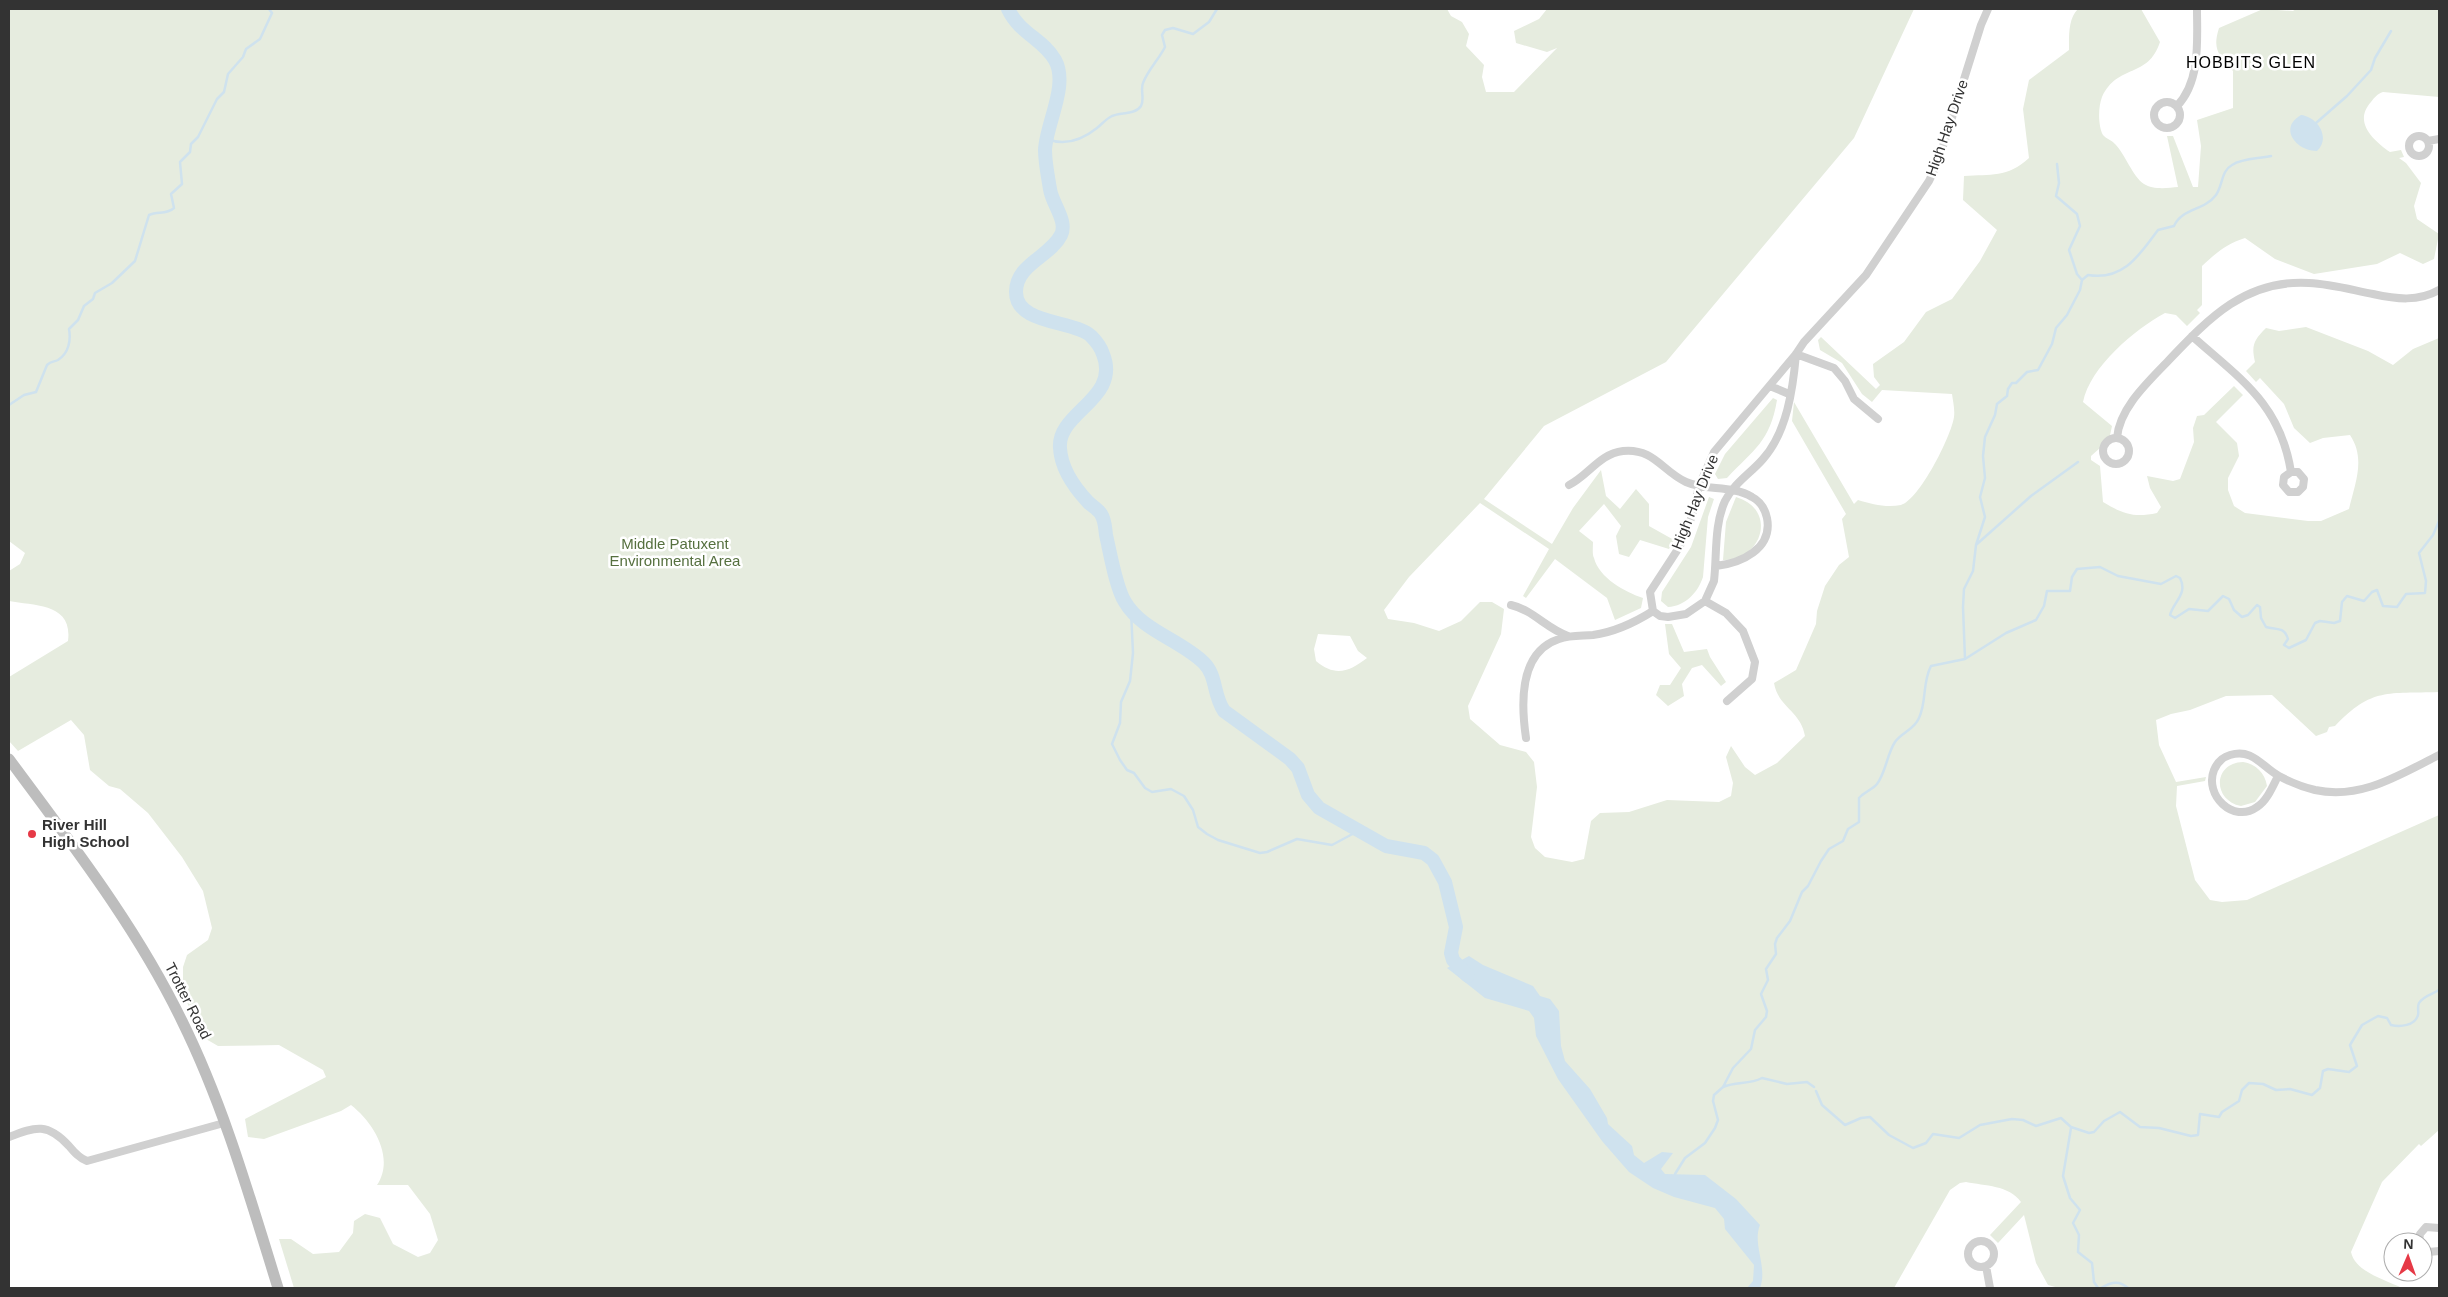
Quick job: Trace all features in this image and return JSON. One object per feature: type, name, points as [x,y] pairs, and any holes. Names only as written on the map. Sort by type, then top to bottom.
[{"type":"street","name":"High Hay Drive","points":[[1653,611],[1650,592],[1680,546],[1692,516],[1699,486],[1714,452],[1770,386],[1804,342],[1866,275],[1929,180],[1938,162],[1981,25],[1988,9]]},
{"type":"street","points":[[2177,106],[2187,94],[2194,69],[2197,9]]},
{"type":"street","points":[[2428,141],[2439,139]]},
{"type":"street","points":[[2117,438],[2120,421],[2158,371],[2204,323],[2233,302],[2250,293],[2281,284],[2297,282],[2325,284],[2396,299],[2422,297],[2439,290]]},
{"type":"street","points":[[2192,336],[2266,405],[2282,437],[2291,472]]},
{"type":"street","name":"High Hay Drive","points":[[1705,601],[1714,581],[1722,510],[1732,490],[1762,460],[1777,440],[1786,417],[1796,354]]},
{"type":"street","points":[[1796,354],[1834,368],[1845,381],[1854,398],[1878,420]]},
{"type":"street","points":[[1770,386],[1789,394]]},
{"type":"street","points":[[1569,485],[1606,456],[1632,451],[1651,456],[1677,477],[1699,486],[1732,490],[1752,496],[1764,508],[1767,517],[1766,534],[1759,547],[1746,558],[1730,564],[1716,566]]},
{"type":"street","points":[[1526,738],[1524,705],[1526,679],[1533,657],[1549,644],[1570,637],[1610,631],[1626,626],[1653,611],[1660,616],[1676,617],[1692,611],[1705,601],[1726,613],[1739,626],[1755,662],[1752,679],[1727,701]]},
{"type":"street","points":[[1511,605],[1527,610],[1547,626],[1570,637]]},
{"type":"street","points":[[2278,776],[2262,803],[2247,811],[2226,808],[2216,798],[2212,788],[2212,776],[2216,766],[2227,756],[2234,754],[2242,753],[2256,758],[2278,776],[2314,790],[2354,792],[2382,784],[2439,755]]},
{"type":"street","name":"Trotter Road","points":[[9,758],[116,905],[142,945],[182,1021],[224,1123],[278,1288]]},
{"type":"street","points":[[9,1137],[34,1128],[51,1130],[58,1134],[77,1156],[87,1161],[224,1123]]},
{"type":"street","points":[[2422,1232],[2426,1227],[2439,1228]]},
{"type":"street","points":[[1986,1266],[1990,1288]]},
{"type":"green space","name":"Middle Patuxent Environmental Area","points":[[9,9],[1447,9],[1451,16],[1462,22],[1469,34],[1466,46],[1484,65],[1482,77],[1486,92],[1514,92],[1557,48],[1547,52],[1516,43],[1514,31],[1539,19],[1547,9],[1914,9],[1854,138],[1666,362],[1544,426],[1484,499],[1552,544],[1573,508],[1601,470],[1606,496],[1620,509],[1636,489],[1649,504],[1649,526],[1674,540],[1669,549],[1640,540],[1629,557],[1619,554],[1616,536],[1621,526],[1604,504],[1579,531],[1593,542],[1593,556],[1601,572],[1621,588],[1643,598],[1641,608],[1615,620],[1607,598],[1555,559],[1526,598],[1523,596],[1549,549],[1480,503],[1409,577],[1384,610],[1388,619],[1414,623],[1439,631],[1461,621],[1480,602],[1492,602],[1504,609],[1501,634],[1468,706],[1470,719],[1500,745],[1526,752],[1534,762],[1537,787],[1531,837],[1535,848],[1545,857],[1572,862],[1584,859],[1591,821],[1600,813],[1629,812],[1667,800],[1719,802],[1731,796],[1733,783],[1726,757],[1731,746],[1745,767],[1755,775],[1777,763],[1805,736],[1799,721],[1780,698],[1774,683],[1796,670],[1816,624],[1817,611],[1825,586],[1839,565],[1849,557],[1842,519],[1846,514],[1792,421],[1794,402],[1854,504],[1858,500],[1884,506],[1901,505],[1908,501],[1925,480],[1941,452],[1952,426],[1954,406],[1952,394],[1882,390],[1872,402],[1862,394],[1842,363],[1820,350],[1818,340],[1821,337],[1876,389],[1880,385],[1874,377],[1873,364],[1904,342],[1926,312],[1952,299],[1980,261],[1997,230],[1963,200],[1964,176],[1991,175],[2006,172],[2029,158],[2023,109],[2029,80],[2069,50],[2072,18],[2078,9],[2141,9],[2160,42],[2155,54],[2148,61],[2141,67],[2116,79],[2109,86],[2102,97],[2099,116],[2103,135],[2119,148],[2140,181],[2148,186],[2161,188],[2178,187],[2167,136],[2173,136],[2193,187],[2198,187],[2201,146],[2197,120],[2233,108],[2233,71],[2218,52],[2216,42],[2219,28],[2263,9],[2293,11],[2296,9],[2439,9],[2439,97],[2383,92],[2371,102],[2366,109],[2364,117],[2367,130],[2377,142],[2390,152],[2401,150],[2404,157],[2399,158],[2406,163],[2421,183],[2414,206],[2417,219],[2439,234],[2434,259],[2423,264],[2400,253],[2377,264],[2314,274],[2275,259],[2245,238],[2238,240],[2222,249],[2202,266],[2202,305],[2197,310],[2200,313],[2187,326],[2176,315],[2165,313],[2141,329],[2115,350],[2104,363],[2087,389],[2083,402],[2112,426],[2109,440],[2091,456],[2091,460],[2100,466],[2103,502],[2129,514],[2142,515],[2157,513],[2161,507],[2150,488],[2147,476],[2173,481],[2180,479],[2194,442],[2193,428],[2197,416],[2204,415],[2234,386],[2243,395],[2216,422],[2237,443],[2239,456],[2228,478],[2228,490],[2234,506],[2245,513],[2321,521],[2349,509],[2358,471],[2355,444],[2350,435],[2323,438],[2310,443],[2294,428],[2284,404],[2260,378],[2256,382],[2246,371],[2255,362],[2254,343],[2266,328],[2279,331],[2306,327],[2368,351],[2393,365],[2413,349],[2439,338],[2439,692],[2382,695],[2360,705],[2348,713],[2335,726],[2329,727],[2327,732],[2316,736],[2272,695],[2226,696],[2190,710],[2171,714],[2156,720],[2159,745],[2176,782],[2206,777],[2205,781],[2177,786],[2176,806],[2195,880],[2210,900],[2222,902],[2247,900],[2439,815],[2439,1130],[2421,1146],[2419,1144],[2382,1182],[2351,1252],[2358,1265],[2365,1270],[2383,1279],[2383,1282],[2389,1282],[2402,1288],[2059,1288],[2048,1285],[2036,1263],[2024,1215],[1998,1243],[1990,1235],[2021,1202],[2016,1196],[2003,1189],[1966,1182],[1960,1183],[1950,1190],[1894,1288],[294,1288],[279,1239],[291,1239],[313,1254],[339,1252],[353,1233],[354,1221],[365,1214],[380,1218],[393,1244],[418,1257],[430,1253],[438,1240],[430,1214],[408,1185],[377,1185],[382,1175],[383,1153],[374,1131],[351,1105],[341,1111],[264,1139],[248,1137],[245,1119],[326,1077],[323,1070],[279,1045],[218,1046],[206,1039],[198,1030],[183,992],[183,967],[187,955],[208,940],[212,928],[203,891],[182,857],[148,813],[120,789],[109,786],[90,770],[84,735],[71,720],[18,751],[9,741],[9,677],[68,641],[68,629],[65,619],[58,613],[40,606],[9,601],[9,571],[20,564],[25,553],[9,541]],"holes":[[[1318,634],[1350,636],[1358,651],[1367,658],[1354,667],[1336,671],[1316,661],[1314,649]]]},
{"type":"green space","points":[[1773,398],[1777,400],[1774,414],[1760,444],[1727,478],[1718,479],[1715,474],[1725,454]]},
{"type":"green space","points":[[1709,497],[1714,499],[1708,517],[1703,577],[1698,588],[1686,601],[1668,607],[1661,601],[1662,592],[1691,547]]},
{"type":"green space","points":[[1736,497],[1749,504],[1757,513],[1761,523],[1760,534],[1755,544],[1747,553],[1736,558],[1723,560],[1726,522]]},
{"type":"green space","points":[[1665,624],[1672,624],[1684,652],[1707,649],[1726,682],[1721,686],[1702,665],[1692,668],[1682,684],[1684,696],[1668,706],[1656,695],[1660,685],[1670,685],[1681,668],[1669,654]]},
{"type":"green space","points":[[2243,762],[2259,770],[2267,786],[2255,802],[2241,806],[2225,797],[2221,790],[2220,782],[2226,768]]},
{"type":"water","points":[[2301,115],[2313,120],[2321,129],[2323,140],[2317,151],[2302,147],[2292,138],[2291,126],[2294,120]]},
{"type":"water","points":[[1469,956],[1483,965],[1533,986],[1540,996],[1550,999],[1559,1011],[1561,1046],[1565,1061],[1590,1089],[1607,1118],[1608,1124],[1632,1146],[1634,1155],[1644,1163],[1662,1152],[1673,1153],[1661,1169],[1665,1174],[1705,1175],[1736,1199],[1760,1225],[1758,1240],[1762,1280],[1760,1288],[1747,1288],[1753,1281],[1754,1265],[1725,1229],[1724,1219],[1715,1208],[1674,1197],[1653,1188],[1629,1172],[1602,1141],[1558,1079],[1536,1036],[1534,1018],[1529,1011],[1485,998],[1447,968]]},
{"type":"waterway","points":[[9,405],[24,395],[36,392],[47,365],[65,354],[70,338],[69,329],[78,320],[84,306],[93,299],[95,293],[112,283],[135,261],[149,215],[174,208],[171,194],[182,184],[180,162],[190,152],[191,144],[198,137],[217,99],[224,92],[228,74],[243,57],[246,49],[260,39],[272,13],[269,9]]},
{"type":"waterway","points":[[1008,9],[1019,25],[1050,53],[1059,70],[1056,105],[1045,150],[1051,195],[1061,218],[1063,230],[1056,243],[1021,274],[1017,282],[1016,292],[1019,303],[1025,311],[1083,331],[1093,338],[1103,354],[1106,369],[1103,383],[1097,394],[1068,424],[1062,435],[1060,448],[1063,463],[1073,484],[1101,514],[1122,596],[1132,612],[1141,621],[1195,655],[1204,663],[1211,674],[1218,699],[1224,711],[1290,759],[1298,768],[1308,795],[1319,808],[1386,846],[1424,853],[1433,860],[1445,882],[1456,927],[1451,953],[1453,960],[1468,976]]},
{"type":"waterway","points":[[1047,139],[1060,142],[1073,141],[1091,132],[1112,116],[1138,109],[1142,103],[1143,83],[1165,47],[1162,35],[1165,30],[1173,28],[1193,34],[1209,22],[1217,9]]},
{"type":"waterway","points":[[2316,123],[2347,96],[2371,70],[2375,58],[2391,31]]},
{"type":"waterway","points":[[1965,659],[1964,589],[1973,571],[1976,545],[1985,517],[1980,497],[1985,478],[1983,456],[1985,437],[1995,415],[1997,404],[2007,396],[2008,389],[2012,383],[2016,383],[2027,372],[2038,370],[2052,344],[2056,328],[2067,315],[2080,290],[2082,280],[2088,275],[2101,276],[2112,274],[2130,264],[2158,230],[2174,226],[2182,216],[2211,200],[2216,195],[2224,174],[2232,165],[2246,160],[2271,156]]},
{"type":"waterway","points":[[2057,164],[2059,183],[2056,196],[2077,214],[2080,226],[2069,250],[2077,274],[2082,280]]},
{"type":"waterway","points":[[1977,544],[2031,496],[2078,462]]},
{"type":"waterway","points":[[1675,1174],[1685,1158],[1705,1143],[1715,1128],[1718,1120],[1713,1101],[1714,1095],[1723,1087],[1733,1068],[1751,1049],[1755,1030],[1766,1017],[1767,1011],[1761,994],[1768,980],[1766,969],[1776,954],[1775,944],[1777,938],[1790,921],[1802,892],[1808,886],[1829,849],[1843,841],[1848,829],[1859,822],[1859,798],[1877,784],[1895,742],[1917,722],[1923,705],[1926,679],[1931,666],[1965,659],[2006,633],[2036,620],[2044,606],[2047,591],[2070,591],[2072,577],[2077,569],[2100,567],[2118,576],[2161,584],[2176,576],[2180,578],[2182,584],[2180,597],[2170,615],[2175,618],[2189,609],[2208,611],[2223,596],[2229,599],[2234,610],[2242,617],[2248,615],[2257,605],[2260,607],[2261,618],[2266,627],[2282,630],[2288,639],[2284,645],[2289,648],[2306,640],[2315,623],[2320,621],[2334,623],[2340,621],[2342,602],[2347,596],[2364,601],[2372,592],[2377,590],[2383,606],[2397,607],[2406,594],[2425,593],[2426,581],[2419,553],[2433,535],[2439,521],[2439,514]]},
{"type":"waterway","points":[[1131,611],[1133,653],[1130,681],[1121,702],[1120,723],[1112,744],[1127,770],[1134,773],[1145,788],[1152,792],[1171,789],[1184,796],[1193,810],[1198,827],[1207,834],[1218,840],[1260,853],[1267,852],[1297,839],[1332,845],[1360,830]]},
{"type":"waterway","points":[[1816,1091],[1822,1105],[1845,1125],[1861,1118],[1870,1117],[1889,1135],[1913,1148],[1926,1143],[1933,1134],[1959,1138],[1980,1125],[2012,1119],[2023,1120],[2036,1126],[2061,1118],[2071,1127],[2089,1133],[2094,1132],[2104,1121],[2120,1112],[2140,1127],[2159,1128],[2191,1136],[2198,1135],[2200,1114],[2219,1117],[2222,1112],[2239,1101],[2242,1090],[2249,1083],[2263,1084],[2276,1090],[2290,1089],[2312,1095],[2320,1088],[2323,1071],[2328,1069],[2349,1072],[2357,1066],[2350,1045],[2362,1025],[2378,1016],[2387,1018],[2391,1025],[2403,1026],[2411,1024],[2418,1015],[2418,1004],[2439,990]]},
{"type":"waterway","points":[[1723,1087],[1752,1082],[1762,1078],[1787,1084],[1807,1082],[1814,1087]]},
{"type":"waterway","points":[[2071,1128],[2063,1176],[2070,1198],[2080,1210],[2073,1223],[2079,1235],[2078,1252],[2092,1263],[2094,1282],[2098,1288]]},
{"type":"waterway","points":[[2101,1288],[2115,1283],[2128,1288]]},
{"type":"place","name":"River Hill High School","points":[[32,834]]},
{"type":"district","name":"HOBBITS GLEN","points":[[2251,62]]}]
